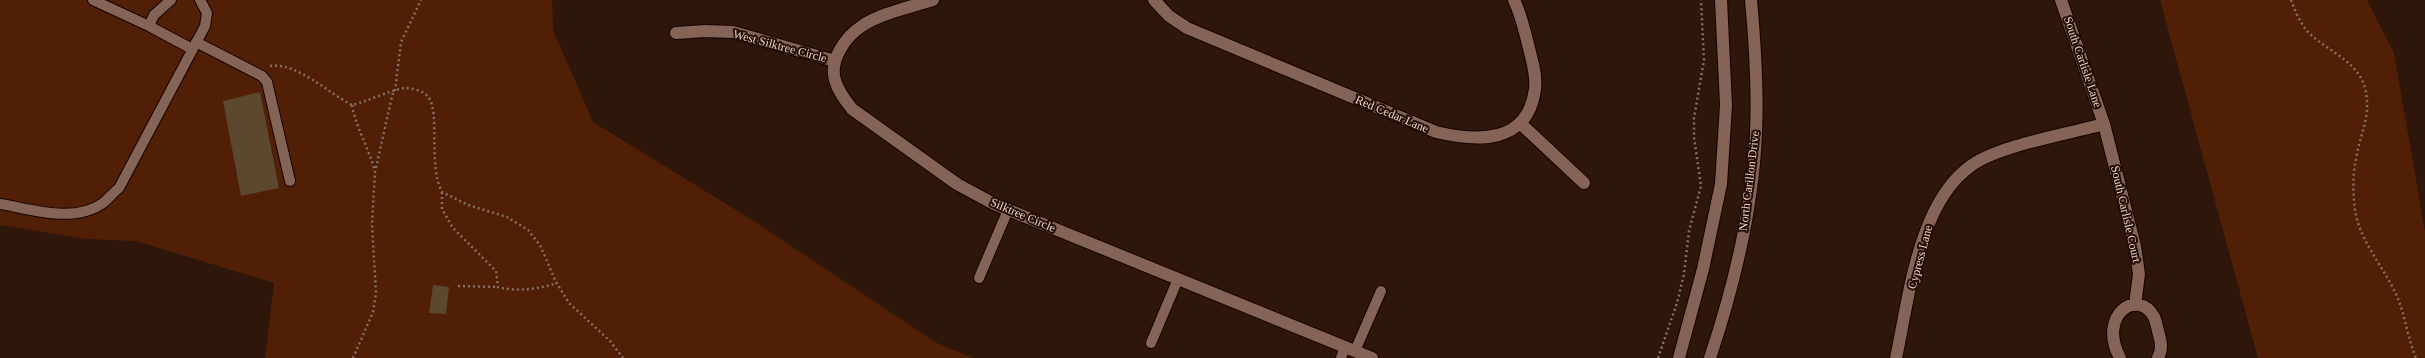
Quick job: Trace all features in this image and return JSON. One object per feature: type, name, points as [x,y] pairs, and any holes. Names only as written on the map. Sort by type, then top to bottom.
[{"type":"street","name":"Silktree Circle","points":[[933,0],[862,25],[849,37],[835,61],[834,79],[840,94],[852,108],[957,184],[1008,210],[1178,279],[1347,352],[1372,358]]},
{"type":"street","name":"Red Cedar Lane","points":[[1154,0],[1169,16],[1187,28],[1436,132],[1463,139],[1491,137],[1508,132],[1521,124]]},
{"type":"street","points":[[1514,0],[1519,11],[1534,69],[1535,89],[1530,106],[1521,124],[1584,183]]},
{"type":"street","points":[[1679,358],[1703,268],[1721,184],[1726,105],[1721,0]]},
{"type":"street","name":"North Carillon Drive","points":[[1710,358],[1727,307],[1746,222],[1756,133],[1751,0]]},
{"type":"street","name":"South Carlisle Lane","points":[[2061,0],[2104,124]]},
{"type":"street","name":"West Silktree Circle","points":[[676,33],[705,31],[733,32],[835,61]]},
{"type":"street","name":"South Carlisle Court","points":[[2104,124],[2135,246],[2139,274],[2136,305]]},
{"type":"street","name":"Cypress Lane","points":[[1896,358],[1921,243],[1932,215],[1948,187],[1972,165],[2003,151],[2104,124]]},
{"type":"street","points":[[2120,358],[2112,328],[2113,321],[2122,309],[2136,305],[2149,311],[2154,317],[2162,343],[2159,358]]},
{"type":"lane","points":[[92,0],[262,76],[267,82],[290,181]]},
{"type":"lane","points":[[149,26],[154,15],[171,0]]},
{"type":"lane","points":[[0,204],[55,214],[85,212],[102,204],[119,188],[205,26],[207,13],[200,0]]},
{"type":"lane","points":[[979,278],[1008,210]]},
{"type":"lane","points":[[1151,343],[1178,279]]},
{"type":"lane","points":[[1347,352],[1382,290]]},
{"type":"path","points":[[353,358],[373,312],[376,293],[372,224],[374,172],[394,92],[401,42],[421,0]]},
{"type":"path","points":[[1658,358],[1676,304],[1684,274],[1690,231],[1701,186],[1694,137],[1694,118],[1704,60],[1701,0]]},
{"type":"path","points":[[2291,0],[2296,15],[2308,31],[2359,72],[2365,89],[2367,108],[2365,128],[2356,158],[2354,203],[2361,231],[2369,250],[2396,293],[2408,340],[2416,358]]},
{"type":"path","points":[[247,68],[279,64],[294,69],[352,105],[374,172]]},
{"type":"path","points":[[352,105],[404,88],[418,90],[429,98],[433,111],[434,166],[442,192],[442,209],[453,228],[496,271],[499,287]]},
{"type":"path","points":[[442,192],[468,205],[507,217],[528,230],[540,245],[557,283],[569,303],[610,341],[623,358]]},
{"type":"path","points":[[458,286],[515,289],[547,287],[557,283]]},
{"type":"shaded area","points":[[0,0],[552,0],[553,30],[593,122],[749,218],[935,342],[973,358],[265,358],[274,283],[136,241],[86,239],[0,225]]},
{"type":"shaded area","points":[[2160,0],[2367,0],[2394,53],[2425,232],[2425,358],[2258,358]]},
{"type":"building","points":[[260,92],[279,188],[241,196],[223,101]]},
{"type":"building","points":[[433,285],[449,287],[446,314],[429,313]]}]
